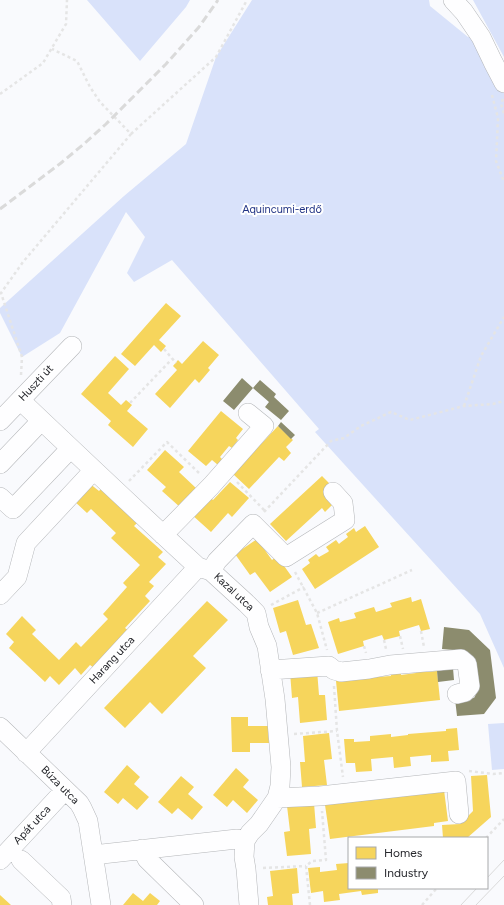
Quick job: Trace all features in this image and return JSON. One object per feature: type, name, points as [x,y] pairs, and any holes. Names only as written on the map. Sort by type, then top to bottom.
[{"type":"street","points":[[453,0],[464,12],[481,37],[493,62],[497,86]]},
{"type":"street","name":"Huszti út","points":[[0,421],[72,346]]},
{"type":"street","name":"Kazal utca","points":[[20,400],[162,535],[246,603],[256,613],[259,627],[267,646],[275,699],[281,767],[280,786],[277,798],[245,841]]},
{"type":"street","points":[[162,535],[211,486],[264,426],[248,413]]},
{"type":"street","points":[[0,464],[41,421]]},
{"type":"street","points":[[0,497],[13,509],[70,449]]},
{"type":"street","points":[[0,595],[17,577],[26,543],[93,471]]},
{"type":"street","points":[[259,517],[286,557],[345,520],[343,503],[333,492]]},
{"type":"street","name":"Harang utca","points":[[26,753],[204,569],[217,561],[259,517]]},
{"type":"street","points":[[270,670],[331,668],[341,672],[390,665],[461,659],[467,664],[470,686],[465,692],[457,694]]},
{"type":"street","name":"Búza utca","points":[[0,727],[79,803],[82,808],[88,821],[101,905]]},
{"type":"street","points":[[277,798],[320,796],[456,781],[459,814]]},
{"type":"street","name":"Apát utca","points":[[0,860],[65,790]]},
{"type":"street","points":[[93,855],[237,839],[245,841],[244,857],[249,905]]},
{"type":"street","points":[[142,849],[147,859],[194,905]]},
{"type":"street","points":[[21,860],[61,898],[62,905]]},
{"type":"path","points":[[0,94],[44,63],[66,24],[67,0]]},
{"type":"path","points":[[20,400],[22,357],[1,293],[28,257],[130,134],[216,57],[247,0]]},
{"type":"path","points":[[52,49],[77,61],[90,87],[100,102],[130,134]]},
{"type":"path","points":[[497,86],[498,118],[496,161],[504,182]]},
{"type":"path","points":[[504,94],[501,104],[504,114]]},
{"type":"path","points":[[464,406],[482,356],[504,317]]},
{"type":"path","points":[[164,349],[176,362]]},
{"type":"path","points":[[130,402],[172,359]]},
{"type":"path","points":[[225,471],[259,517],[331,441],[344,438],[361,426],[391,412],[410,420],[464,406],[493,404],[504,401]]},
{"type":"path","points":[[118,492],[167,442],[211,486]]},
{"type":"path","points":[[286,557],[318,614],[329,657],[333,674],[345,793]]},
{"type":"path","points":[[318,614],[412,570]]},
{"type":"path","points":[[256,613],[304,587]]},
{"type":"path","points":[[278,735],[338,731]]},
{"type":"path","points":[[456,781],[470,770],[493,774],[504,773]]},
{"type":"path","points":[[246,869],[306,866],[312,861],[326,860],[320,796]]},
{"type":"path","points":[[487,837],[504,819]]},
{"type":"path","points":[[306,866],[310,905]]},
{"type":"path","points":[[422,905],[436,889]]},
{"type":"green space","points":[[87,0],[190,0],[186,7],[140,61]]},
{"type":"green space","name":"Aquincumi-erdő","points":[[252,0],[429,0],[430,6],[468,37],[475,36],[504,88],[504,668],[480,614],[315,432],[319,429],[172,260],[134,282],[127,273],[145,237],[126,212],[60,333],[22,357],[0,313],[0,308],[124,196],[186,144],[216,57]]},
{"type":"green space","points":[[473,0],[504,0],[504,57]]},
{"type":"green space","points":[[504,723],[504,769],[492,770],[488,724]]},
{"type":"building: Homes","points":[[166,303],[181,316],[159,340],[166,346],[161,352],[154,345],[135,366],[121,354]]},
{"type":"building: Homes","points":[[203,341],[219,355],[208,368],[210,370],[199,383],[195,379],[170,408],[155,394],[177,370],[173,366],[178,360],[182,364]]},
{"type":"building: Homes","points":[[115,356],[129,369],[108,393],[121,405],[126,400],[132,405],[127,411],[148,429],[133,447],[108,425],[111,421],[81,394]]},
{"type":"building: Homes","points":[[221,411],[243,429],[236,438],[238,440],[232,448],[229,446],[220,457],[222,459],[218,465],[212,460],[206,466],[188,451]]},
{"type":"building: Homes","points":[[278,426],[293,440],[286,447],[291,453],[284,461],[279,457],[249,489],[233,474]]},
{"type":"building: Homes","points":[[165,450],[184,467],[179,472],[197,489],[181,508],[162,491],[166,487],[147,470]]},
{"type":"building: Homes","points":[[322,476],[331,485],[333,504],[325,512],[322,508],[286,541],[270,524]]},
{"type":"building: Homes","points":[[230,482],[249,498],[232,517],[228,513],[211,532],[191,514],[208,495],[213,500]]},
{"type":"building: Homes","points":[[89,483],[99,491],[103,487],[140,520],[134,526],[163,552],[158,557],[166,564],[149,582],[154,586],[145,596],[150,601],[125,628],[129,631],[94,668],[90,665],[81,675],[75,668],[59,685],[50,676],[45,682],[9,648],[14,642],[6,634],[22,616],[36,630],[32,634],[59,660],[76,642],[81,647],[108,619],[103,614],[127,587],[123,583],[140,565],[111,538],[116,533],[91,509],[87,513],[73,500]]},
{"type":"building: Homes","points":[[365,526],[379,547],[315,589],[302,569],[310,563],[308,560],[316,554],[319,557],[328,552],[329,551],[326,547],[336,540],[339,544],[348,537],[346,534],[354,528],[356,532]]},
{"type":"building: Homes","points":[[257,539],[272,560],[277,556],[292,577],[270,592],[255,572],[250,575],[235,554]]},
{"type":"building: Homes","points":[[411,597],[412,602],[421,599],[430,629],[421,631],[419,625],[399,631],[400,636],[384,640],[382,635],[363,641],[364,646],[338,654],[328,622],[339,618],[340,622],[356,618],[354,613],[374,607],[376,612],[392,607],[390,603]]},
{"type":"building: Homes","points":[[298,600],[306,625],[311,624],[319,648],[293,655],[286,631],[280,633],[273,608]]},
{"type":"building: Homes","points":[[207,601],[228,620],[193,656],[206,668],[162,714],[150,702],[125,728],[104,708]]},
{"type":"building: Homes","points":[[427,668],[427,672],[437,671],[440,700],[339,711],[336,681],[376,673],[377,677],[391,676],[390,672],[401,671],[401,675],[416,673],[416,669]]},
{"type":"building: Homes","points":[[317,670],[319,695],[325,695],[327,720],[300,723],[298,697],[292,698],[290,672]]},
{"type":"building: Homes","points":[[231,717],[248,717],[248,726],[268,726],[269,743],[250,743],[250,752],[232,752]]},
{"type":"building: Homes","points":[[457,728],[459,750],[448,751],[449,761],[431,762],[431,755],[410,757],[411,766],[394,768],[393,757],[371,759],[372,771],[356,772],[355,763],[346,763],[344,739],[354,739],[354,742],[370,741],[370,736],[391,734],[391,737],[446,731],[446,729]]},
{"type":"building: Homes","points":[[329,733],[332,759],[324,760],[327,785],[302,787],[300,762],[305,762],[303,736]]},
{"type":"building: Homes","points":[[127,765],[140,777],[134,784],[149,797],[137,810],[123,798],[118,804],[104,792]]},
{"type":"building: Homes","points":[[236,768],[249,780],[243,787],[258,800],[247,813],[233,800],[227,807],[213,795]]},
{"type":"building: Homes","points":[[487,775],[491,817],[468,837],[443,837],[442,825],[460,824],[473,811],[471,776]]},
{"type":"building: Homes","points":[[181,776],[194,787],[188,794],[203,807],[192,820],[178,808],[172,814],[158,802]]},
{"type":"building: Homes","points":[[444,790],[448,821],[434,823],[434,826],[330,839],[325,805]]},
{"type":"building: Homes","points":[[314,803],[316,828],[309,829],[311,854],[287,856],[284,832],[290,831],[287,806]]},
{"type":"building: Homes","points":[[348,863],[348,889],[378,889],[378,893],[362,895],[361,891],[339,894],[340,900],[324,902],[323,891],[311,893],[308,868],[320,867],[320,872],[337,870],[336,864]]},
{"type":"building: Homes","points":[[297,868],[299,893],[292,894],[293,905],[268,905],[267,897],[273,896],[270,871]]},
{"type":"building: Homes","points":[[133,893],[143,901],[150,893],[160,901],[157,905],[123,905]]},
{"type":"building: Homes","points":[[0,895],[11,905],[0,905]]},
{"type":"building: Industry","points":[[242,378],[253,388],[234,410],[223,401]]},
{"type":"building: Industry","points":[[260,380],[276,394],[274,397],[289,411],[281,420],[265,407],[269,402],[253,388]]},
{"type":"building: Industry","points":[[281,422],[295,435],[291,439],[278,426]]},
{"type":"building: Industry","points":[[444,627],[469,630],[490,650],[496,698],[484,714],[457,716],[455,699],[474,698],[477,692],[464,651],[442,649]]},
{"type":"building: Industry","points":[[453,668],[454,680],[438,682],[437,671]]},
{"type":"tram line","points":[[488,877],[504,860]]},
{"type":"tram line","points":[[476,905],[504,876]]},
{"type":"tram line","points":[[461,905],[476,889]]},
{"type":"railway","points":[[0,209],[61,163],[106,124],[166,64],[199,27],[218,0]]}]
